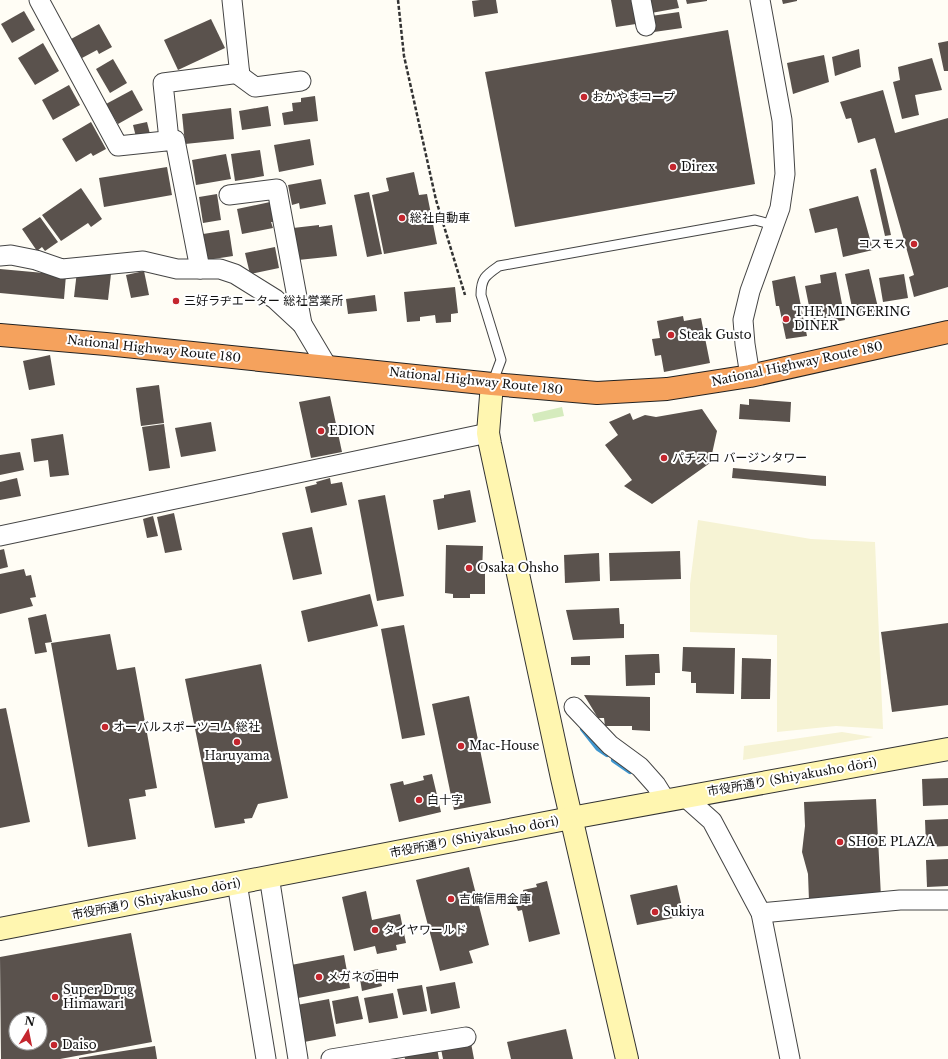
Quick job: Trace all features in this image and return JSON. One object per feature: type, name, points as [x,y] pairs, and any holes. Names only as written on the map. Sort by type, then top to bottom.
[{"type":"highway","name":"National Highway Route 180","points":[[0,336],[327,366],[492,384],[597,393],[667,389],[750,376],[948,332]]},
{"type":"street","points":[[39,0],[118,146],[175,140],[200,269]]},
{"type":"street","points":[[232,0],[240,76],[255,87],[300,81]]},
{"type":"street","points":[[641,0],[646,26]]},
{"type":"street","points":[[750,376],[743,320],[750,291],[780,208],[785,174],[782,120],[760,0]]},
{"type":"street","points":[[169,140],[163,83],[240,73]]},
{"type":"street","points":[[229,195],[277,189],[302,324]]},
{"type":"street","points":[[0,256],[11,255],[23,257],[62,269],[143,261],[177,269],[220,269],[235,274],[275,299],[302,324],[327,366]]},
{"type":"street","points":[[492,384],[488,433],[571,818],[627,1059]]},
{"type":"street","points":[[0,536],[488,433]]},
{"type":"street","points":[[574,707],[610,745],[640,767],[656,785],[712,821],[761,913],[790,1059]]},
{"type":"street","name":"市役所通り (Shiyakusho dōri)","points":[[0,929],[571,818],[948,749]]},
{"type":"street","points":[[269,876],[298,1059]]},
{"type":"street","points":[[237,883],[266,1059]]},
{"type":"street","points":[[761,913],[900,900],[948,900]]},
{"type":"street","points":[[331,1059],[466,1037]]},
{"type":"lane","points":[[492,384],[501,360],[481,295],[481,290],[485,276],[499,266],[755,220],[774,225]]},
{"type":"path","points":[[398,0],[404,56],[436,200],[466,297]]},
{"type":"shaded area","points":[[698,520],[811,539],[875,542],[883,729],[836,726],[777,732],[777,635],[690,632],[690,584]]},
{"type":"shaded area","points":[[842,732],[873,737],[743,760],[744,746]]},
{"type":"green space","points":[[562,407],[564,416],[534,422],[532,414]]},
{"type":"building","points":[[496,0],[498,13],[474,17],[472,1]]},
{"type":"building","points":[[611,0],[631,0],[636,24],[616,27]]},
{"type":"building","points":[[649,0],[677,0],[679,8],[651,13]]},
{"type":"building","points":[[686,0],[707,0],[707,1],[687,4]]},
{"type":"building","points":[[782,0],[797,0],[797,1],[783,4]]},
{"type":"building","points":[[24,11],[35,30],[12,43],[1,24]]},
{"type":"building","points":[[679,12],[682,28],[654,32],[651,16]]},
{"type":"building","points":[[211,19],[225,48],[178,70],[164,40]]},
{"type":"building","points":[[99,24],[112,47],[99,54],[97,50],[82,58],[71,39]]},
{"type":"building","points":[[728,30],[755,184],[515,227],[485,72]]},
{"type":"building","points":[[948,41],[948,71],[944,71],[938,43]]},
{"type":"building","points":[[43,43],[59,71],[35,85],[18,58]]},
{"type":"building","points":[[859,49],[861,67],[835,76],[832,57]]},
{"type":"building","points":[[824,55],[829,82],[793,94],[787,63]]},
{"type":"building","points":[[932,58],[942,90],[915,95],[919,115],[902,119],[893,82],[900,80],[898,67]]},
{"type":"building","points":[[113,59],[127,83],[110,93],[96,69]]},
{"type":"building","points":[[69,85],[80,105],[53,120],[42,100]]},
{"type":"building","points":[[132,90],[143,110],[118,124],[106,104]]},
{"type":"building","points":[[883,90],[895,133],[948,118],[948,287],[914,297],[909,277],[914,275],[875,138],[858,143],[851,118],[846,119],[840,102]]},
{"type":"building","points":[[315,96],[318,121],[284,125],[282,113],[293,111],[292,103],[301,102],[301,98]]},
{"type":"building","points":[[268,106],[271,126],[242,130],[239,111]]},
{"type":"building","points":[[231,108],[234,139],[185,144],[182,114]]},
{"type":"building","points":[[91,122],[106,149],[93,156],[91,153],[76,162],[62,139]]},
{"type":"building","points":[[147,122],[150,134],[136,137],[133,125]]},
{"type":"building","points":[[310,139],[314,165],[279,172],[274,145]]},
{"type":"building","points":[[260,150],[264,176],[235,181],[231,154]]},
{"type":"building","points":[[226,154],[231,179],[196,185],[192,160]]},
{"type":"building","points":[[167,167],[172,195],[104,207],[99,178]]},
{"type":"building","points":[[876,168],[891,235],[885,236],[870,170]]},
{"type":"building","points":[[414,172],[419,195],[427,194],[437,244],[384,254],[372,195],[389,191],[386,178]]},
{"type":"building","points":[[321,179],[326,204],[300,209],[299,203],[292,205],[288,185]]},
{"type":"building","points":[[81,188],[102,219],[91,227],[88,223],[61,241],[42,215]]},
{"type":"building","points":[[369,192],[382,254],[367,257],[354,195]]},
{"type":"building","points":[[217,194],[221,220],[203,223],[199,197]]},
{"type":"building","points":[[858,196],[873,250],[843,257],[837,228],[815,233],[809,209]]},
{"type":"building","points":[[270,202],[273,222],[271,222],[273,228],[242,234],[237,209]]},
{"type":"building","points":[[40,217],[58,242],[45,251],[42,247],[37,251],[22,229]]},
{"type":"building","points":[[319,225],[319,227],[332,225],[337,256],[298,260],[293,228]]},
{"type":"building","points":[[229,230],[233,256],[207,260],[203,234]]},
{"type":"building","points":[[275,247],[279,268],[250,274],[245,253]]},
{"type":"building","points":[[0,269],[66,275],[64,299],[0,293]]},
{"type":"building","points":[[869,269],[879,312],[854,317],[845,274]]},
{"type":"building","points":[[77,271],[111,274],[108,300],[74,297]]},
{"type":"building","points":[[144,271],[149,295],[131,298],[126,275]]},
{"type":"building","points":[[836,272],[845,320],[813,326],[805,286],[821,283],[820,275]]},
{"type":"building","points":[[904,274],[908,298],[883,302],[879,278]]},
{"type":"building","points":[[795,276],[807,336],[786,339],[779,306],[776,306],[772,281]]},
{"type":"building","points":[[455,287],[458,313],[451,314],[451,322],[436,323],[435,315],[420,317],[420,321],[407,322],[404,292]]},
{"type":"building","points":[[375,295],[377,311],[348,314],[346,299]]},
{"type":"building","points":[[683,316],[684,321],[701,318],[710,363],[664,372],[661,355],[655,356],[652,339],[660,338],[657,321]]},
{"type":"building","points":[[50,355],[55,385],[29,390],[23,361]]},
{"type":"building","points":[[159,385],[164,423],[141,426],[136,388]]},
{"type":"building","points":[[330,396],[342,452],[311,458],[299,402]]},
{"type":"building","points":[[749,399],[791,402],[790,422],[739,419],[740,404],[749,405]]},
{"type":"building","points":[[702,409],[717,431],[710,463],[652,504],[624,486],[632,480],[605,445],[618,435],[609,422],[630,413],[633,420],[645,415],[656,417]]},
{"type":"building","points":[[211,422],[216,451],[181,457],[175,428]]},
{"type":"building","points":[[164,424],[170,468],[149,471],[142,427]]},
{"type":"building","points":[[63,434],[69,475],[50,477],[48,460],[34,462],[31,439]]},
{"type":"building","points":[[20,452],[24,470],[0,475],[0,455]]},
{"type":"building","points":[[733,468],[826,476],[826,486],[732,478]]},
{"type":"building","points":[[17,478],[21,496],[0,500],[0,482]]},
{"type":"building","points":[[330,478],[331,484],[342,482],[347,505],[311,513],[305,487],[317,484],[316,482]]},
{"type":"building","points":[[470,490],[476,522],[438,530],[433,500],[444,498],[444,495]]},
{"type":"building","points":[[385,495],[404,596],[377,601],[358,500]]},
{"type":"building","points":[[174,513],[182,550],[165,553],[157,517]]},
{"type":"building","points":[[153,516],[158,536],[147,538],[143,519]]},
{"type":"building","points":[[312,527],[322,574],[293,580],[282,533]]},
{"type":"building","points":[[446,545],[483,546],[482,573],[485,573],[485,594],[470,594],[470,598],[453,598],[453,594],[445,593]]},
{"type":"building","points":[[4,549],[8,567],[0,569],[0,550]]},
{"type":"building","points":[[680,551],[681,579],[610,581],[609,553]]},
{"type":"building","points":[[599,553],[600,581],[565,583],[564,555]]},
{"type":"building","points":[[24,569],[26,576],[31,575],[36,597],[30,598],[33,606],[0,614],[0,574]]},
{"type":"building","points":[[370,594],[378,626],[308,642],[301,611]]},
{"type":"building","points":[[619,608],[620,624],[624,624],[624,638],[573,640],[566,610]]},
{"type":"building","points":[[46,614],[52,642],[45,643],[47,652],[35,654],[28,618]]},
{"type":"building","points":[[948,623],[948,705],[892,712],[881,632]]},
{"type":"building","points":[[404,625],[425,735],[402,739],[381,629]]},
{"type":"building","points":[[110,634],[117,670],[135,667],[157,788],[145,790],[146,796],[129,799],[136,839],[88,847],[51,643]]},
{"type":"building","points":[[683,647],[735,648],[734,694],[696,693],[696,683],[691,683],[691,672],[682,671]]},
{"type":"building","points":[[659,654],[660,673],[655,673],[655,685],[626,686],[625,655]]},
{"type":"building","points":[[590,656],[590,665],[571,665],[571,657]]},
{"type":"building","points":[[742,658],[771,659],[770,699],[741,699]]},
{"type":"building","points":[[261,664],[288,798],[258,804],[252,818],[244,819],[245,823],[215,828],[185,679]]},
{"type":"building","points":[[584,695],[650,697],[650,731],[632,730],[632,726],[605,726],[604,718],[598,718]]},
{"type":"building","points":[[469,696],[491,803],[454,810],[432,704]]},
{"type":"building","points":[[6,708],[30,822],[0,828],[0,709]]},
{"type":"building","points":[[432,774],[441,812],[399,822],[390,784],[403,781],[404,785],[424,780],[423,776]]},
{"type":"building","points":[[948,778],[948,805],[923,806],[922,779]]},
{"type":"building","points":[[876,799],[881,897],[809,901],[808,874],[802,852],[805,826],[804,802]]},
{"type":"building","points":[[948,819],[948,846],[926,847],[925,820]]},
{"type":"building","points":[[948,859],[948,886],[927,887],[926,860]]},
{"type":"building","points":[[469,867],[489,945],[469,951],[473,963],[440,971],[416,880]]},
{"type":"building","points":[[547,881],[560,934],[529,942],[522,910],[518,911],[515,903],[525,900],[523,890],[537,887],[536,884]]},
{"type":"building","points":[[677,885],[684,916],[637,925],[630,895]]},
{"type":"building","points":[[366,891],[372,920],[400,914],[406,943],[396,945],[397,950],[377,954],[375,946],[354,951],[342,897]]},
{"type":"building","points":[[131,933],[152,1042],[60,1059],[1,1059],[0,957]]},
{"type":"building","points":[[344,955],[350,988],[298,998],[291,965]]},
{"type":"building","points":[[378,969],[382,986],[362,991],[359,973]]},
{"type":"building","points":[[455,982],[460,1008],[431,1014],[426,987]]},
{"type":"building","points":[[422,985],[427,1011],[403,1015],[397,989]]},
{"type":"building","points":[[393,993],[398,1018],[369,1023],[364,998]]},
{"type":"building","points":[[358,996],[363,1019],[336,1024],[332,1001]]},
{"type":"building","points":[[329,999],[336,1036],[304,1042],[297,1005]]},
{"type":"building","points":[[566,1029],[573,1059],[511,1059],[507,1042]]},
{"type":"building","points":[[471,1043],[474,1059],[443,1059],[441,1049]]},
{"type":"building","points":[[155,1046],[157,1059],[79,1059],[79,1058]]},
{"type":"building","points":[[437,1048],[439,1059],[405,1059],[404,1055]]},
{"type":"waterway","points":[[583,729],[598,748],[607,754]]},
{"type":"waterway","points":[[614,760],[630,771]]},
{"type":"place","name":"おかやまコープ","points":[[584,97]]},
{"type":"place","name":"Direx","points":[[673,167]]},
{"type":"place","name":"総社自動車","points":[[402,218]]},
{"type":"place","name":"コスモス","points":[[914,244]]},
{"type":"place","name":"三好ラヂエーター 総社営業所","points":[[176,301]]},
{"type":"place","name":"THE MINGERING DINER","points":[[786,319]]},
{"type":"place","name":"Steak Gusto","points":[[671,335]]},
{"type":"place","name":"EDION","points":[[321,431]]},
{"type":"place","name":"パチスロ バージンタワー","points":[[664,458]]},
{"type":"place","name":"Osaka Ohsho","points":[[469,568]]},
{"type":"place","name":"オーバルスポーツコム 総社","points":[[105,727]]},
{"type":"place","name":"Haruyama","points":[[237,742]]},
{"type":"place","name":"Mac-House","points":[[461,746]]},
{"type":"place","name":"白十字","points":[[419,800]]},
{"type":"place","name":"SHOE PLAZA","points":[[840,842]]},
{"type":"place","name":"吉備信用金庫","points":[[451,899]]},
{"type":"place","name":"Sukiya","points":[[655,912]]},
{"type":"place","name":"タイヤワールド","points":[[375,930]]},
{"type":"place","name":"メガネの田中","points":[[319,977]]},
{"type":"place","name":"Super Drug Himawari","points":[[55,997]]},
{"type":"place","name":"Daiso","points":[[54,1045]]}]
